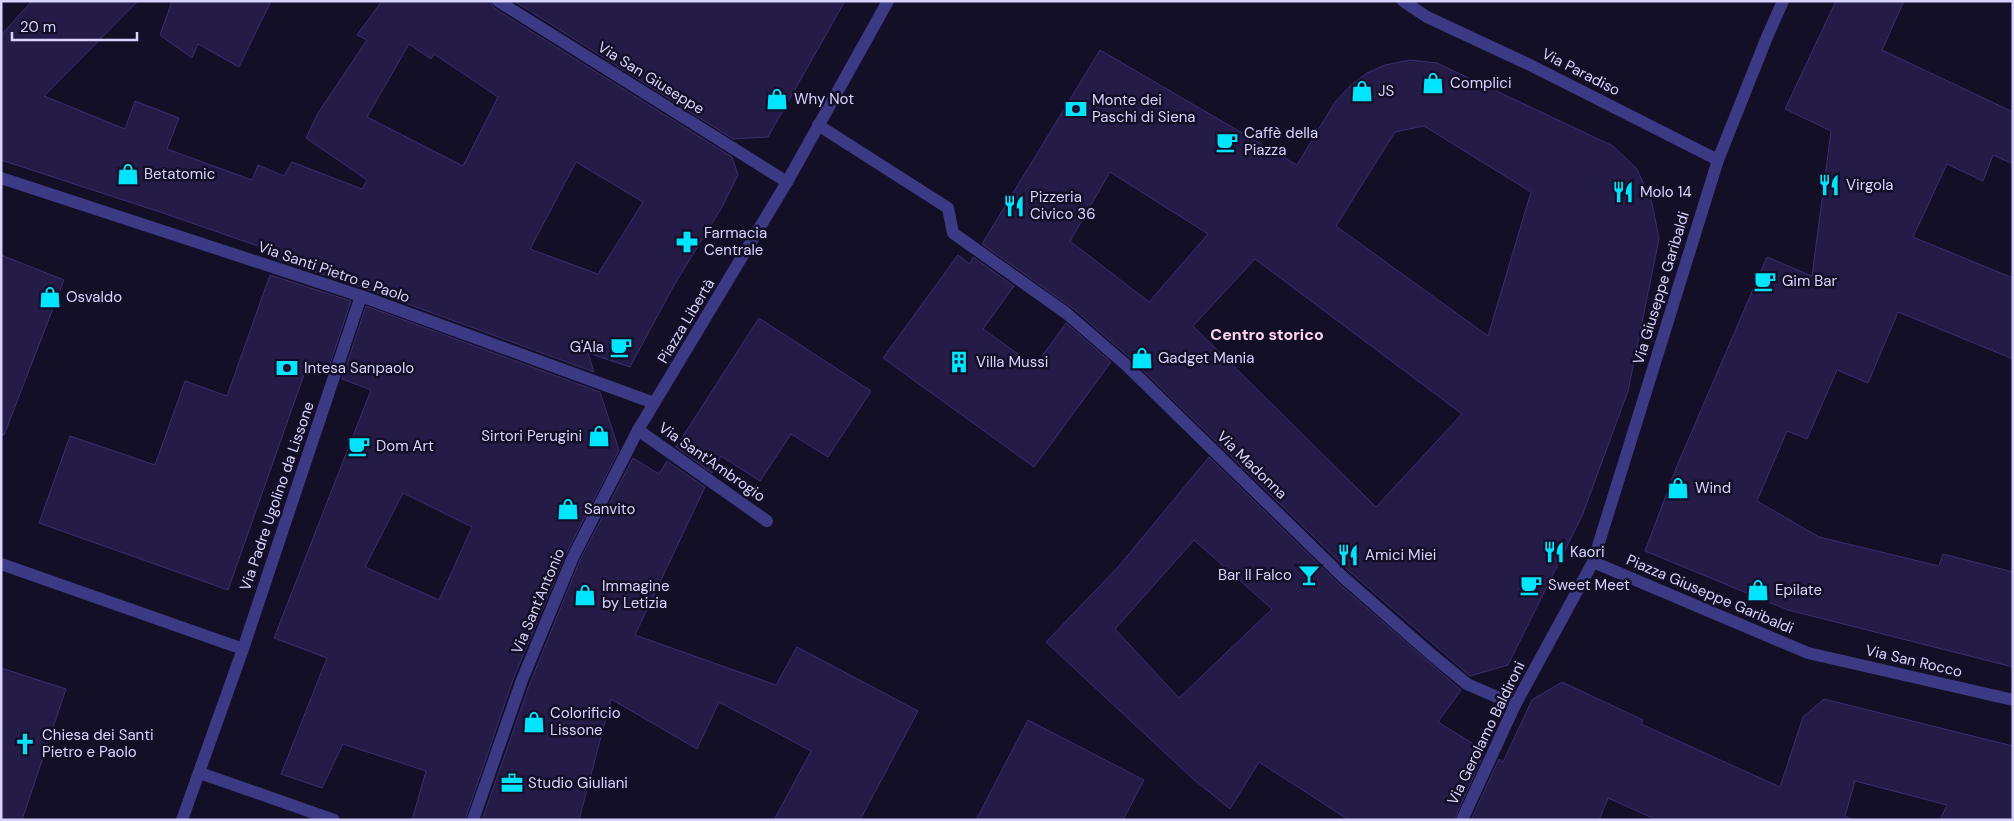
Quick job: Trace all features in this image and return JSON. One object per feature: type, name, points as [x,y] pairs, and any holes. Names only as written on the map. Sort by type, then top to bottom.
[{"type":"street","name":"Via San Giuseppe","points":[[498,1],[787,182]]},
{"type":"street","name":"Piazza Libertà","points":[[654,403],[787,182],[888,1]]},
{"type":"street","name":"Via Paradiso","points":[[1403,1],[1427,16],[1530,65],[1718,160]]},
{"type":"street","name":"Via Giuseppe Garibaldi","points":[[1593,562],[1718,160],[1767,37],[1784,1]]},
{"type":"street","name":"Via Madonna","points":[[818,125],[948,208],[953,233],[1066,313],[1125,364],[1344,577],[1433,656],[1467,684],[1515,705]]},
{"type":"street","name":"Via Santi Pietro e Paolo","points":[[1,178],[361,296],[654,403]]},
{"type":"street","name":"Via Padre Ugolino da Lissone","points":[[182,820],[243,649],[361,296]]},
{"type":"street","name":"Via Sant'Antonio","points":[[473,820],[522,680],[573,557],[638,430],[654,403]]},
{"type":"street","name":"Via Sant'Ambrogio","points":[[638,430],[767,521]]},
{"type":"street","name":"Piazza Giuseppe Garibaldi","points":[[1593,562],[1808,653]]},
{"type":"street","name":"Via Gerolamo Baldironi","points":[[1462,820],[1515,705],[1593,562]]},
{"type":"street","points":[[1,564],[243,649]]},
{"type":"street","name":"Via San Rocco","points":[[1808,653],[2013,700]]},
{"type":"street","points":[[200,773],[334,820]]},
{"type":"building","points":[[32,1],[138,1],[44,96],[125,129],[135,101],[179,118],[167,149],[252,180],[258,165],[284,176],[292,162],[362,189],[367,180],[306,138],[318,113],[367,40],[357,35],[382,1],[490,1],[494,8],[732,157],[738,175],[722,207],[673,287],[630,367],[588,353],[594,372],[364,288],[276,259],[278,253],[1,160],[1,35]],"holes":[[[409,44],[431,59],[434,54],[498,97],[463,166],[367,117]],[[576,162],[643,202],[598,274],[530,249]]]},
{"type":"building","points":[[172,1],[271,1],[239,67],[198,44],[192,58],[160,35]]},
{"type":"building","points":[[514,1],[845,1],[768,137],[733,139]]},
{"type":"building","points":[[1836,1],[1904,1],[1882,50],[2013,112],[2013,164],[1993,155],[1983,181],[1947,164],[1913,237],[2013,278],[2013,359],[1898,312],[1868,383],[1837,370],[1807,439],[1787,431],[1757,501],[1819,537],[1939,566],[1943,554],[2013,572],[2013,667],[1788,610],[1645,551],[1677,466],[1767,257],[1812,276],[1831,131],[1785,109]]},
{"type":"building","points":[[1100,50],[1297,165],[1335,102],[1351,85],[1367,73],[1385,65],[1410,60],[1437,63],[1613,146],[1637,169],[1652,203],[1659,239],[1628,391],[1582,516],[1508,665],[1470,676],[1349,571],[1130,358],[1075,310],[982,244]],"holes":[[[1424,126],[1531,192],[1488,336],[1336,226],[1395,132]],[[1110,172],[1208,234],[1149,302],[1070,241]],[[1255,259],[1462,414],[1376,507],[1193,326]]]},
{"type":"building","points":[[1,255],[64,280],[4,435],[1,435]]},
{"type":"building","name":"Villa Mussi","points":[[958,255],[970,264],[973,257],[1014,286],[983,329],[1035,366],[1066,323],[1111,362],[1034,467],[883,358]]},
{"type":"building","points":[[270,275],[351,301],[327,373],[307,366],[228,590],[39,523],[70,436],[155,465],[185,381],[227,396]]},
{"type":"building","points":[[366,306],[600,392],[619,450],[566,554],[514,677],[465,820],[412,820],[426,771],[343,744],[322,788],[281,774],[327,658],[274,638],[371,390],[342,379]],"holes":[[[403,493],[472,527],[439,600],[365,567]]]},
{"type":"building","points":[[759,318],[871,391],[828,457],[791,434],[760,481],[721,456],[712,473],[676,447]]},
{"type":"building","points":[[1209,457],[1338,583],[1461,690],[1438,722],[1485,751],[1454,820],[1349,820],[1259,762],[1230,809],[1192,778],[1046,642],[1119,566]],"holes":[[[1194,540],[1272,609],[1179,698],[1115,629]]]},
{"type":"building","points":[[633,458],[659,474],[667,461],[705,487],[635,635],[776,685],[797,647],[918,711],[860,820],[774,820],[811,751],[719,702],[697,749],[611,699],[579,820],[482,820],[530,683],[580,560]]},
{"type":"building","name":"Chiesa dei Santi Pietro e Paolo","points":[[1,668],[66,689],[22,820],[1,820]]},
{"type":"building","points":[[1562,682],[1643,720],[1641,724],[1780,787],[1803,717],[1824,699],[2013,746],[2013,820],[1940,820],[1947,805],[1855,781],[1845,816],[1853,820],[1657,820],[1608,798],[1599,820],[1471,820],[1499,759],[1503,762],[1532,700]]},
{"type":"building","points":[[1028,720],[1144,780],[1123,820],[976,820]]},
{"type":"place","name":"Complici","points":[[1433,83]]},
{"type":"place","name":"JS","points":[[1362,91]]},
{"type":"place","name":"Why Not","points":[[777,99]]},
{"type":"place","name":"Monte dei Paschi di Siena","points":[[1076,109]]},
{"type":"place","name":"Caffè della Piazza","points":[[1227,142]]},
{"type":"place","name":"Betatomic","points":[[128,174]]},
{"type":"place","name":"Virgola","points":[[1829,185]]},
{"type":"place","name":"Molo 14","points":[[1623,192]]},
{"type":"place","name":"Pizzeria Civico 36","points":[[1014,206]]},
{"type":"place","name":"Farmacia Centrale","points":[[687,242]]},
{"type":"place","name":"Gim Bar","points":[[1765,281]]},
{"type":"place","name":"Osvaldo","points":[[50,297]]},
{"type":"place","name":"G'Ala","points":[[621,347]]},
{"type":"place","name":"Gadget Mania","points":[[1142,358]]},
{"type":"place","name":"Villa Mussi","points":[[959,362]]},
{"type":"place","name":"Intesa Sanpaolo","points":[[287,368]]},
{"type":"place","name":"Sirtori Perugini","points":[[599,436]]},
{"type":"place","name":"Dom Art","points":[[359,446]]},
{"type":"place","name":"Wind","points":[[1678,488]]},
{"type":"place","name":"Sanvito","points":[[568,509]]},
{"type":"place","name":"Kaori","points":[[1554,552]]},
{"type":"place","name":"Amici Miei","points":[[1348,555]]},
{"type":"place","name":"Bar Il Falco","points":[[1309,575]]},
{"type":"place","name":"Sweet Meet","points":[[1531,585]]},
{"type":"place","name":"Epilate","points":[[1758,590]]},
{"type":"place","name":"Immagine by Letizia","points":[[585,595]]},
{"type":"place","name":"Colorificio Lissone","points":[[534,722]]},
{"type":"place","name":"Chiesa dei Santi Pietro e Paolo","points":[[25,744]]},
{"type":"place","name":"Studio Giuliani","points":[[512,783]]},
{"type":"district","name":"Centro storico","points":[[1267,334]]}]
